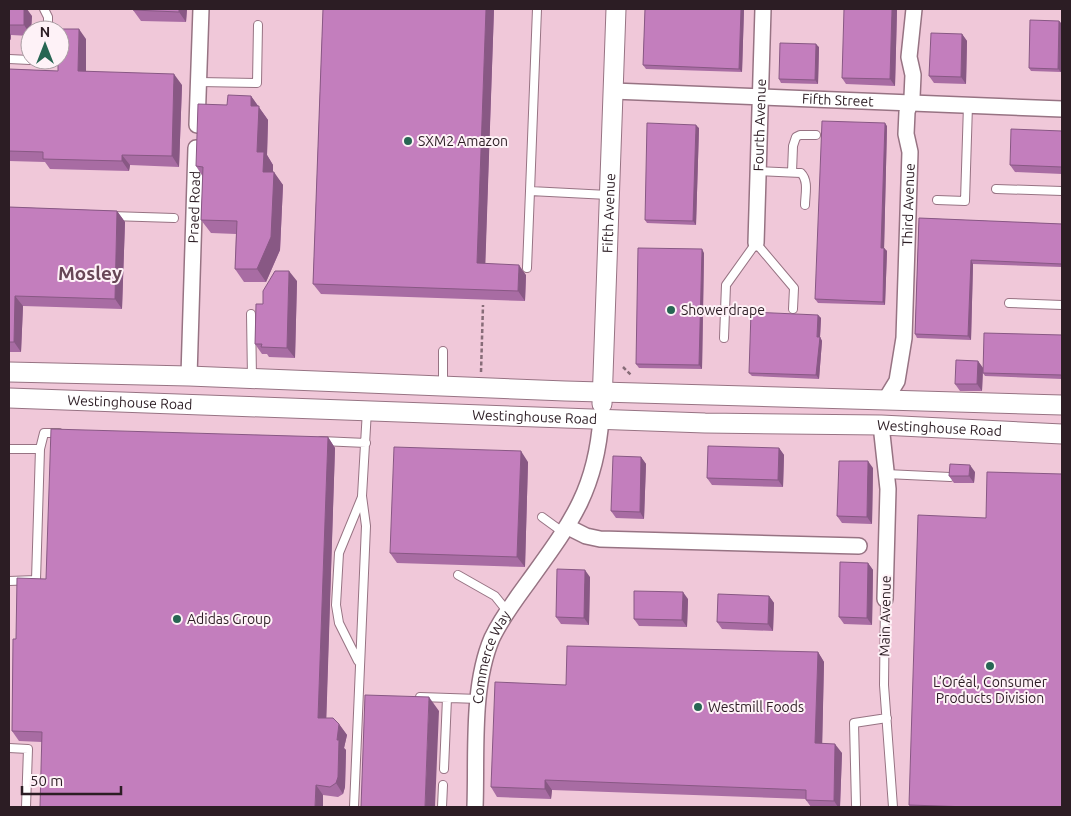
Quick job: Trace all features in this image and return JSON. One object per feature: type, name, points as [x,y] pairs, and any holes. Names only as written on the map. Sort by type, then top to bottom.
[{"type":"street","name":"Praed Road","points":[[188,376],[201,9]]},
{"type":"street","name":"Fifth Avenue","points":[[601,418],[616,9]]},
{"type":"street","name":"Fourth Avenue","points":[[756,243],[764,9]]},
{"type":"street","name":"Third Avenue","points":[[886,399],[897,380],[904,338],[910,152],[906,134],[913,75],[909,50],[914,9]]},
{"type":"street","name":"Fifth Street","points":[[613,91],[761,99],[1062,109]]},
{"type":"street","name":"Westinghouse Road","points":[[9,372],[252,378],[443,387],[1062,405]]},
{"type":"street","points":[[368,384],[368,410]]},
{"type":"street","points":[[443,387],[444,413]]},
{"type":"street","name":"Westinghouse Road","points":[[9,398],[705,423],[881,426],[1062,434]]},
{"type":"street","points":[[881,426],[886,399]]},
{"type":"street","name":"Commerce Way","points":[[475,807],[479,700],[488,651],[507,611],[566,530],[584,497],[593,470],[600,436],[601,418]]},
{"type":"street","name":"Main Avenue","points":[[881,426],[888,489],[885,599]]},
{"type":"street","points":[[566,530],[600,539],[860,546]]},
{"type":"lane","points":[[527,268],[537,9]]},
{"type":"lane","points":[[198,82],[257,83],[258,25]]},
{"type":"lane","points":[[937,200],[965,201],[968,105]]},
{"type":"lane","points":[[792,172],[793,146],[796,137],[816,135]]},
{"type":"lane","points":[[758,171],[801,173],[805,177],[805,205]]},
{"type":"lane","points":[[996,189],[1062,191]]},
{"type":"lane","points":[[530,191],[608,195]]},
{"type":"lane","points":[[106,216],[174,218]]},
{"type":"lane","points":[[724,338],[726,284],[756,243],[794,288],[793,309]]},
{"type":"lane","points":[[1009,304],[1062,305]]},
{"type":"lane","points":[[251,314],[252,378]]},
{"type":"lane","points":[[443,352],[443,387]]},
{"type":"lane","points":[[354,807],[366,526],[362,496],[368,410]]},
{"type":"lane","points":[[9,581],[36,580],[40,450],[44,433],[64,434]]},
{"type":"lane","points":[[308,441],[366,443]]},
{"type":"lane","points":[[9,450],[40,450]]},
{"type":"lane","points":[[886,474],[950,477]]},
{"type":"lane","points":[[359,663],[339,623],[336,605],[339,554],[362,496]]},
{"type":"lane","points":[[542,517],[566,530]]},
{"type":"lane","points":[[458,576],[495,596],[507,611]]},
{"type":"lane","name":"Main Avenue","points":[[885,599],[884,684],[893,807]]},
{"type":"lane","points":[[410,697],[479,700]]},
{"type":"lane","points":[[444,769],[447,698]]},
{"type":"lane","points":[[856,806],[854,723],[887,718]]},
{"type":"lane","points":[[9,748],[28,749],[26,807]]},
{"type":"lane","points":[[442,807],[443,785]]},
{"type":"path","points":[[480,388],[483,305]]},
{"type":"building","points":[[9,9],[24,9],[24,20],[20,20],[20,25],[9,25]]},
{"type":"building","points":[[179,9],[179,12],[133,10]]},
{"type":"building","name":"SXM2 Amazon","points":[[323,9],[486,9],[477,263],[519,265],[518,291],[313,284]]},
{"type":"building","points":[[645,9],[741,9],[739,69],[643,65]]},
{"type":"building","points":[[844,9],[892,9],[890,79],[842,78]]},
{"type":"building","points":[[1030,20],[1059,21],[1058,69],[1029,68]]},
{"type":"building","points":[[70,29],[79,29],[78,71],[174,74],[172,156],[122,155],[122,161],[43,159],[43,152],[9,151],[9,69],[70,70]]},
{"type":"building","points":[[931,33],[962,34],[961,77],[929,76]]},
{"type":"building","points":[[780,43],[816,44],[815,80],[779,79]]},
{"type":"building","points":[[228,95],[251,96],[251,106],[259,106],[257,152],[264,152],[263,172],[274,172],[271,237],[257,269],[235,269],[237,221],[201,220],[203,167],[196,166],[198,104],[227,105]]},
{"type":"building","points":[[822,121],[885,123],[881,248],[884,248],[883,302],[815,299]]},
{"type":"building","points":[[647,123],[696,125],[693,221],[645,220]]},
{"type":"building","points":[[1011,129],[1062,131],[1062,167],[1010,165]]},
{"type":"building","points":[[9,207],[117,211],[115,299],[15,296],[14,342],[9,342]]},
{"type":"building","points":[[919,218],[1062,224],[1062,264],[971,260],[968,336],[915,334]]},
{"type":"building","name":"Showerdrape","points":[[638,248],[702,249],[699,365],[636,364]]},
{"type":"building","points":[[275,271],[289,271],[287,348],[261,347],[262,344],[255,344],[256,304],[263,304],[263,291]]},
{"type":"building","points":[[751,312],[818,315],[817,337],[820,337],[816,375],[749,373]]},
{"type":"building","points":[[984,333],[1062,335],[1062,375],[983,373]]},
{"type":"building","points":[[956,360],[978,361],[977,384],[955,384]]},
{"type":"building","name":"Adidas Group","points":[[51,429],[328,437],[318,718],[333,718],[339,724],[337,740],[339,740],[338,777],[336,783],[330,787],[316,785],[315,807],[40,807],[42,732],[12,731],[13,639],[16,639],[17,578],[46,579]]},
{"type":"building","points":[[708,446],[779,448],[778,480],[707,478]]},
{"type":"building","points":[[394,447],[521,451],[517,557],[390,553]]},
{"type":"building","points":[[613,456],[641,457],[640,512],[611,511]]},
{"type":"building","points":[[839,461],[868,461],[867,517],[837,516]]},
{"type":"building","points":[[950,464],[970,465],[969,476],[949,476]]},
{"type":"building","name":"L’Oréal, Consumer Products Division","points":[[987,472],[1062,474],[1062,807],[909,805],[918,515],[986,518]]},
{"type":"building","points":[[840,562],[868,563],[867,618],[839,617]]},
{"type":"building","points":[[557,569],[585,570],[584,618],[556,617]]},
{"type":"building","points":[[634,591],[683,592],[682,620],[634,619]]},
{"type":"building","points":[[718,594],[769,596],[768,624],[717,622]]},
{"type":"building","name":"Westmill Foods","points":[[567,646],[818,652],[815,743],[835,744],[834,801],[806,800],[806,790],[545,780],[545,789],[491,787],[495,682],[566,685]]},
{"type":"building","points":[[365,695],[429,697],[425,807],[361,807]]},
{"type":"place","name":"SXM2 Amazon","points":[[408,141]]},
{"type":"place","name":"Showerdrape","points":[[671,310]]},
{"type":"place","name":"Adidas Group","points":[[177,619]]},
{"type":"place","name":"L’Oréal, Consumer Products Division","points":[[990,666]]},
{"type":"place","name":"Westmill Foods","points":[[698,707]]},
{"type":"district","name":"Mosley","points":[[90,273]]}]
